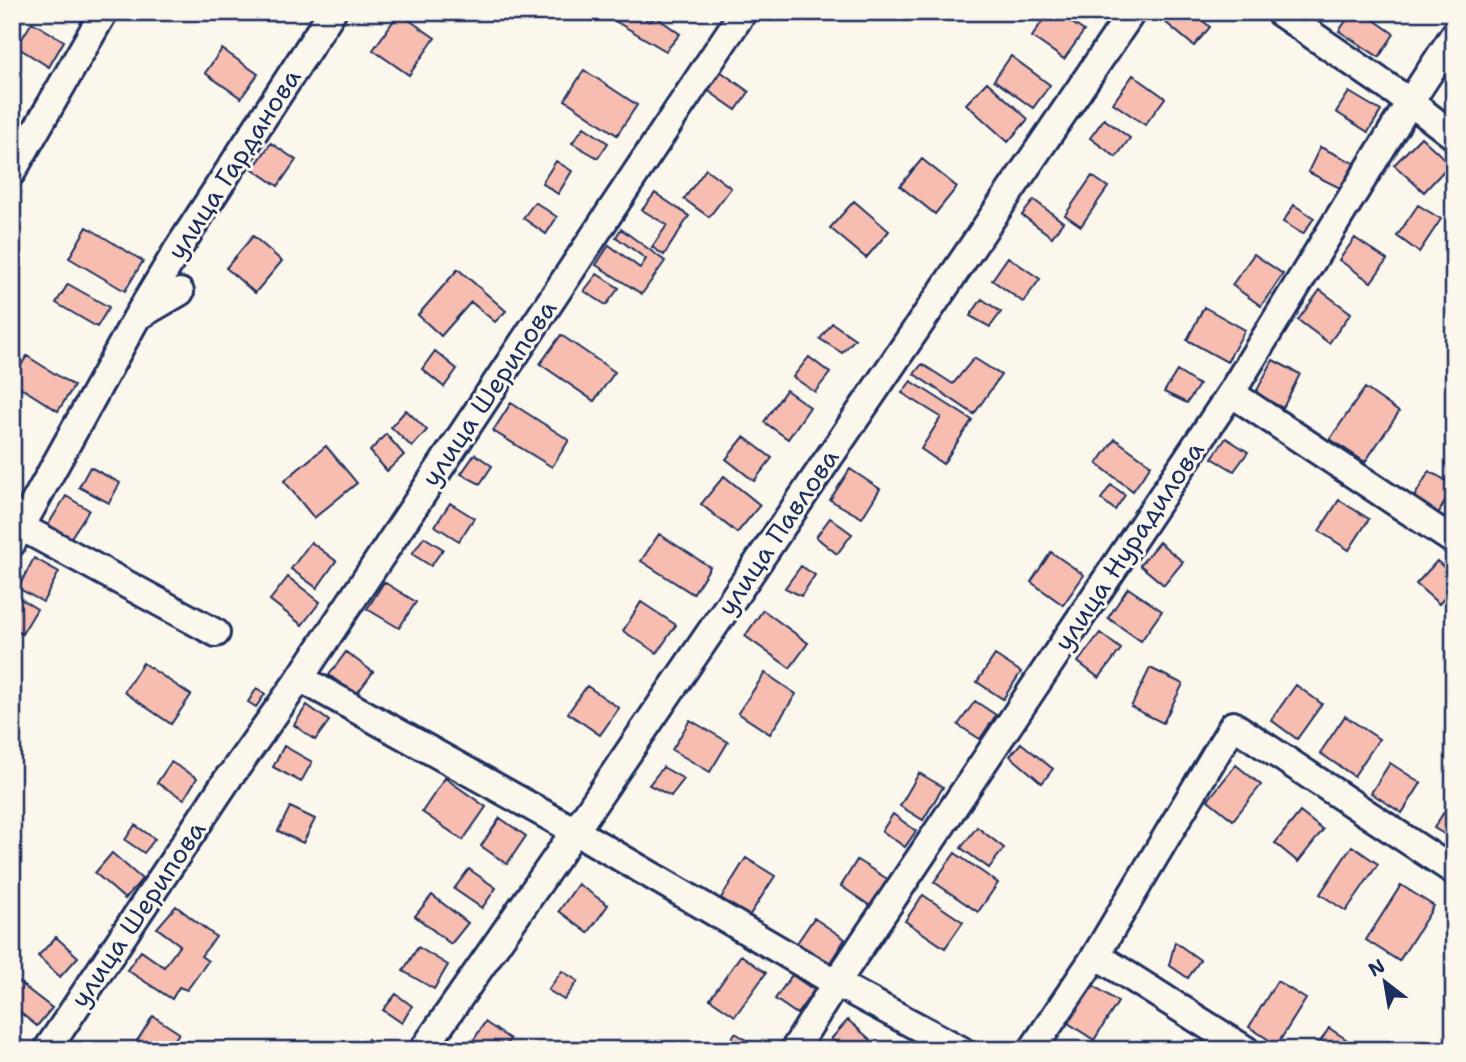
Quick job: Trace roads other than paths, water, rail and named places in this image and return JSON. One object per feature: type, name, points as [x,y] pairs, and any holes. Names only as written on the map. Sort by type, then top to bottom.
[{"type":"street","points":[[12,172],[104,12]]},
{"type":"street","name":"улица Гарданова","points":[[15,530],[178,249],[332,12]]},
{"type":"street","name":"улица Шерипова","points":[[47,1050],[232,774],[300,678],[743,12]]},
{"type":"street","name":"улица Павлова","points":[[423,1050],[1132,12]]},
{"type":"street","points":[[1279,12],[1410,102],[1454,136]]},
{"type":"street","name":"улица Нурадилова","points":[[794,1050],[836,983],[1231,393],[1454,35]]},
{"type":"street","name":"улица Гарданова","points":[[137,317],[180,292]]},
{"type":"street","points":[[1231,393],[1454,541]]},
{"type":"street","points":[[15,530],[216,633]]},
{"type":"street","points":[[300,678],[575,831],[836,983],[961,1050]]},
{"type":"street","points":[[1032,1050],[1096,955],[1233,725],[1454,871]]},
{"type":"street","points":[[1096,955],[1246,1050]]}]
